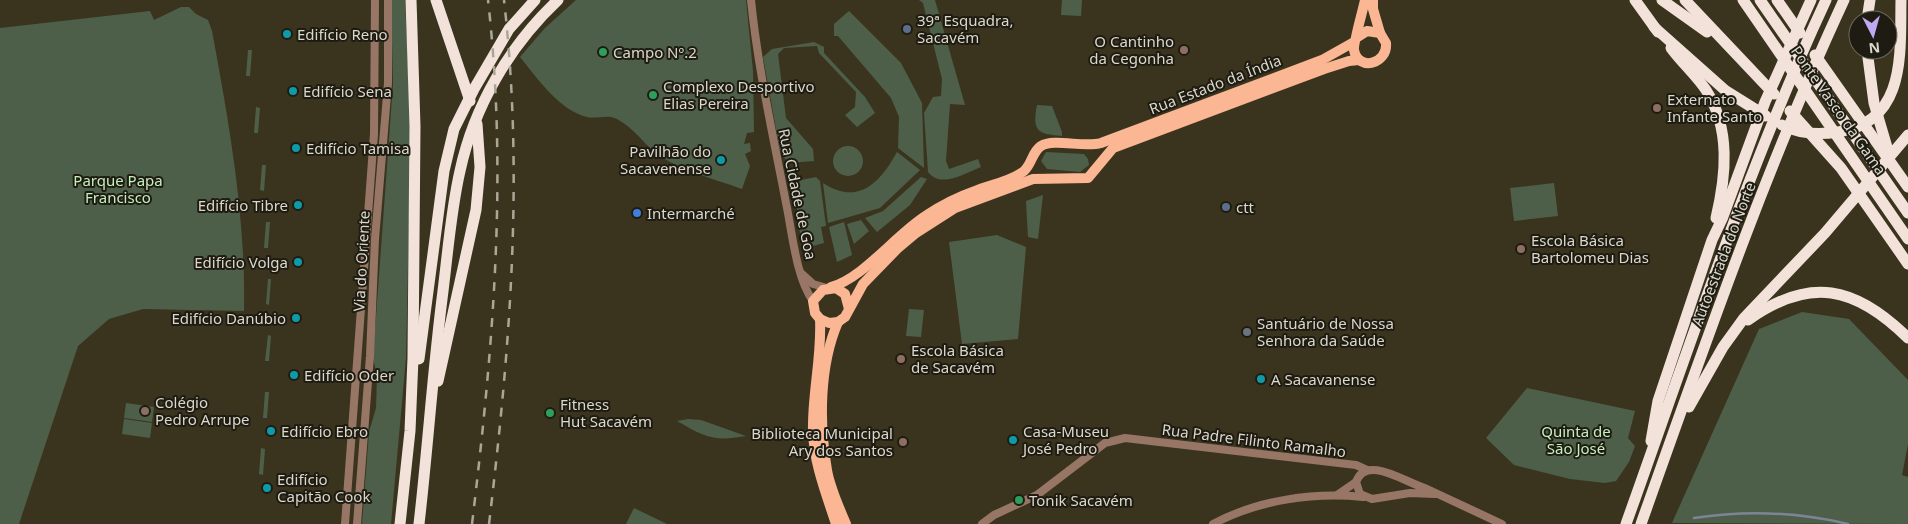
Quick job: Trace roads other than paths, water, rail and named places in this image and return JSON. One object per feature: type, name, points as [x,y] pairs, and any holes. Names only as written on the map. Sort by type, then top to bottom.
[{"type":"highway","points":[[400,524],[410,431],[411,395],[415,126],[411,0]]},
{"type":"highway","points":[[432,409],[476,210],[480,167],[477,125],[436,0]]},
{"type":"highway","points":[[411,395],[418,366],[444,171],[454,129],[474,89],[509,29],[535,0]]},
{"type":"highway","points":[[419,524],[432,409],[434,366],[460,171],[485,101],[512,53],[535,23],[558,0]]},
{"type":"highway","points":[[1635,0],[1654,27],[1706,90],[1720,123],[1724,141],[1723,177],[1712,240]]},
{"type":"highway","points":[[1662,0],[1730,50]]},
{"type":"highway","points":[[1685,0],[1834,160],[1908,264]]},
{"type":"highway","name":"Ponte Vasco da Gama","points":[[1743,0],[1908,238]]},
{"type":"highway","name":"Ponte Vasco da Gama","points":[[1760,0],[1908,213]]},
{"type":"highway","points":[[1777,0],[1908,187]]},
{"type":"highway","points":[[1651,455],[1653,421],[1658,401],[1712,240],[1722,219],[1765,102],[1810,0]]},
{"type":"highway","name":"Autoestrada do Norte","points":[[1626,524],[1726,242],[1777,112],[1826,0]]},
{"type":"highway","name":"Autoestrada do Norte","points":[[1641,524],[1782,141],[1844,0]]},
{"type":"highway","points":[[1654,27],[1717,83],[1746,104],[1785,126],[1800,132],[1829,134],[1857,128],[1868,122],[1880,112],[1893,91],[1900,67],[1901,0]]},
{"type":"highway","points":[[1868,60],[1874,103],[1896,169]]},
{"type":"highway","points":[[1673,436],[1734,330],[1825,233],[1908,135]]},
{"type":"highway","points":[[1734,330],[1776,302],[1794,295],[1817,292],[1842,295],[1859,302],[1888,320],[1908,338]]},
{"type":"main road","points":[[1365,0],[1354,49],[1360,60],[1374,63],[1383,57],[1386,43],[1380,33],[1373,9],[1373,0]]},
{"type":"main road","points":[[1355,40],[1366,31],[1380,33]]},
{"type":"main road","name":"Rua Estado da Índia","points":[[829,288],[843,284],[856,275],[910,226],[922,218],[972,192],[1019,174],[1039,148],[1046,144],[1082,146],[1110,140],[1322,60],[1355,40]]},
{"type":"main road","name":"Rua Estado da Índia","points":[[849,308],[863,284],[896,249],[933,221],[955,208],[1033,179],[1084,179],[1092,175],[1113,148],[1324,69],[1349,61],[1360,60]]},
{"type":"main road","points":[[1082,146],[1090,149],[1096,155],[1096,168]]},
{"type":"main road","points":[[1033,158],[1034,166],[1038,173],[1049,178]]},
{"type":"main road","points":[[829,288],[845,294],[849,308],[845,317],[838,322],[829,323],[820,319],[815,313],[814,301],[819,293],[829,288]]},
{"type":"main road","points":[[820,319],[821,349],[813,430],[819,474],[836,524]]},
{"type":"main road","points":[[838,322],[832,335],[825,374],[824,434],[827,471],[846,524]]},
{"type":"street","name":"Via do Oriente","points":[[345,524],[374,134],[375,0]]},
{"type":"street","name":"Via do Oriente","points":[[357,524],[370,356],[375,239],[387,91],[388,0]]},
{"type":"street","name":"Rua Cidade de Goa","points":[[751,0],[765,103],[802,274],[808,294],[814,301]]},
{"type":"street","name":"Rua Cidade de Goa","points":[[802,274],[813,284],[829,288]]},
{"type":"street","name":"Rua Padre Filinto Ramalho","points":[[982,524],[994,515],[1037,495],[1105,443],[1125,438],[1356,465],[1367,470],[1402,478],[1502,524]]},
{"type":"street","points":[[1363,497],[1357,489],[1356,482],[1358,476],[1367,470]]},
{"type":"street","points":[[1401,495],[1407,489],[1406,481]]},
{"type":"street","points":[[1337,494],[1356,482]]},
{"type":"street","points":[[1213,524],[1234,513],[1258,505],[1337,494],[1372,499],[1401,495],[1435,494]]},
{"type":"street","points":[[345,524],[359,500]]},
{"type":"waterway","points":[[1694,518],[1752,513],[1810,517],[1848,524]]},
{"type":"railway","points":[[472,524],[492,328],[497,197],[494,66],[488,0]]},
{"type":"railway","points":[[489,524],[508,328],[514,197],[510,66],[504,0]]},
{"type":"place","name":"39ª Esquadra, Sacavém","points":[[907,29]]},
{"type":"place","name":"Edifício Reno","points":[[287,34]]},
{"type":"place","name":"O Cantinho da Cegonha","points":[[1184,50]]},
{"type":"place","name":"Campo Nº.2","points":[[603,52]]},
{"type":"place","name":"Edifício Sena","points":[[293,91]]},
{"type":"place","name":"Complexo Desportivo Elias Pereira","points":[[653,95]]},
{"type":"place","name":"Externato Infante Santo","points":[[1657,108]]},
{"type":"place","name":"Edifício Tamisa","points":[[296,148]]},
{"type":"place","name":"Pavilhão do Sacavenense","points":[[721,160]]},
{"type":"place","name":"Edifício Tibre","points":[[298,205]]},
{"type":"place","name":"ctt","points":[[1226,207]]},
{"type":"place","name":"Intermarché","points":[[637,213]]},
{"type":"place","name":"Escola Básica Bartolomeu Dias","points":[[1521,249]]},
{"type":"place","name":"Edifício Volga","points":[[298,262]]},
{"type":"place","name":"Edifício Danúbio","points":[[296,318]]},
{"type":"place","name":"Santuário de Nossa Senhora da Saúde","points":[[1247,332]]},
{"type":"place","name":"Escola Básica de Sacavém","points":[[901,359]]},
{"type":"place","name":"Edifício Oder","points":[[294,375]]},
{"type":"place","name":"A Sacavanense","points":[[1261,379]]},
{"type":"place","name":"Colégio Pedro Arrupe","points":[[145,411]]},
{"type":"place","name":"Fitness Hut Sacavém","points":[[550,413]]},
{"type":"place","name":"Edifício Ebro","points":[[271,431]]},
{"type":"place","name":"Casa-Museu José Pedro","points":[[1013,440]]},
{"type":"place","name":"Biblioteca Municipal Ary dos Santos","points":[[903,442]]},
{"type":"place","name":"Edifício Capitão Cook","points":[[267,488]]},
{"type":"place","name":"Tonik Sacavém","points":[[1019,500]]},
{"type":"park label","name":"Parque Papa Francisco","points":[[118,188]]},
{"type":"park label","name":"Quinta de São José","points":[[1576,440]]}]
